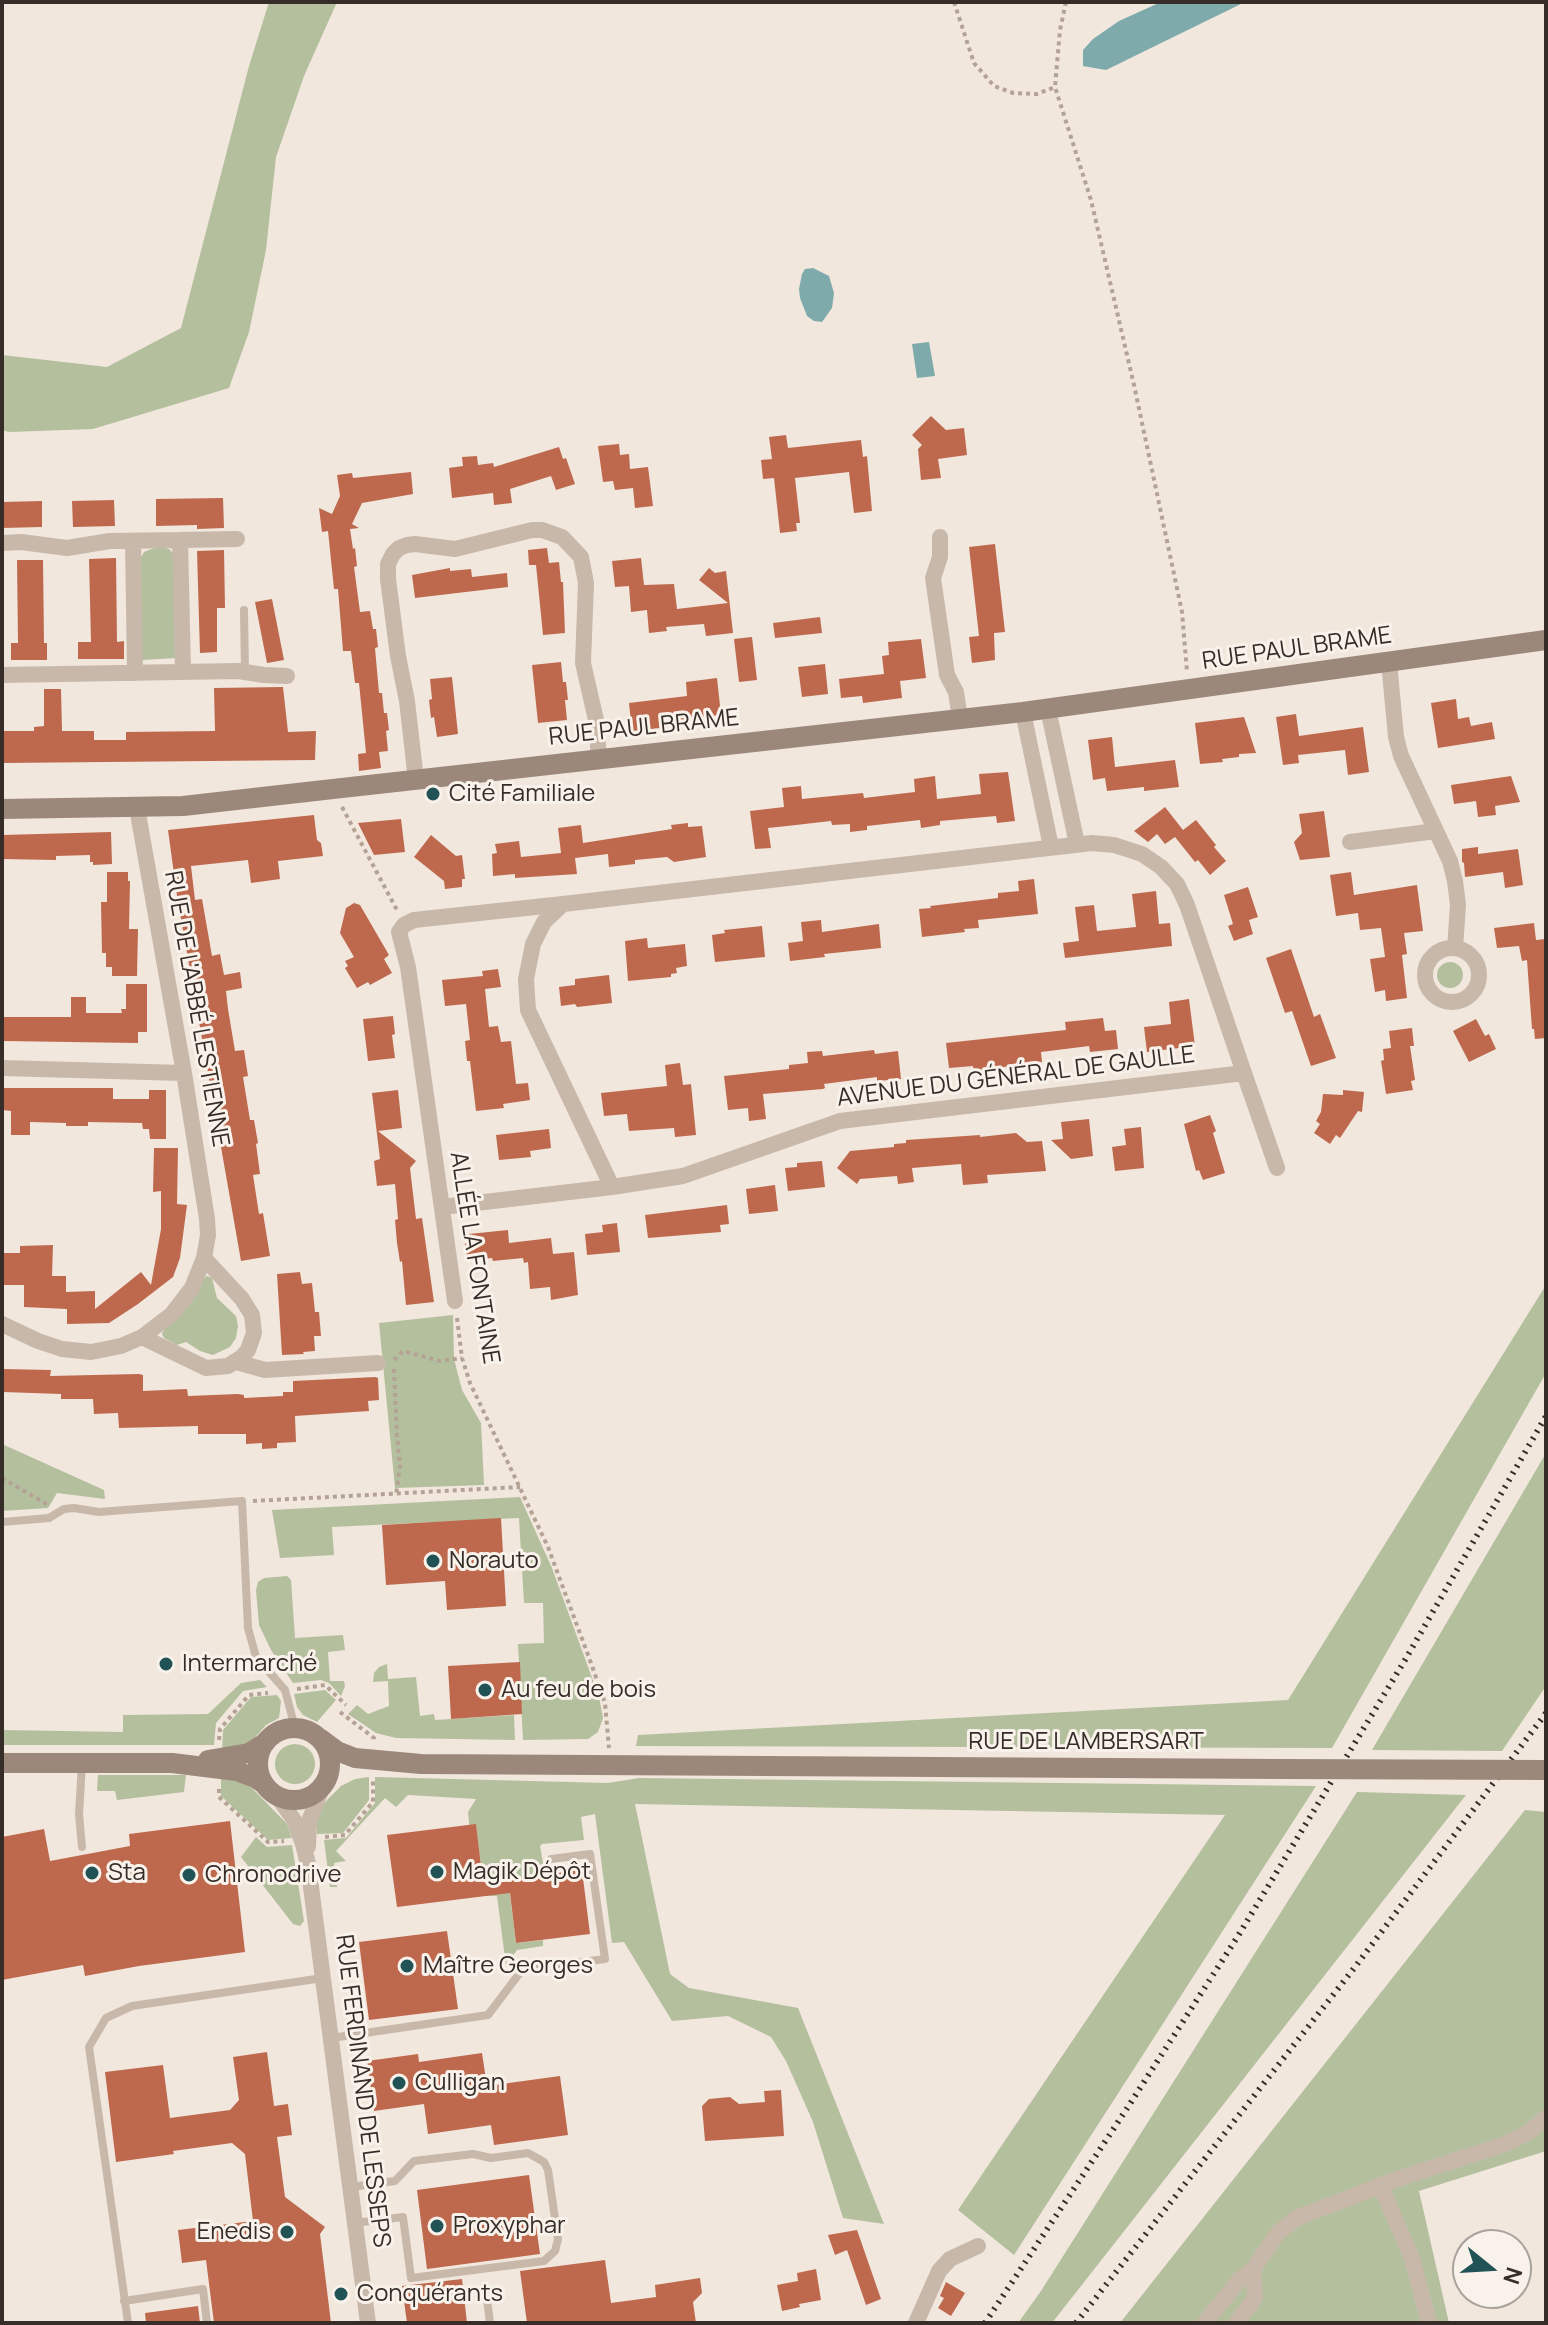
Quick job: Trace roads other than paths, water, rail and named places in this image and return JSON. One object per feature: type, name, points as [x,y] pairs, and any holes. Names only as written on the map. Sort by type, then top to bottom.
[{"type":"main road","name":"RUE PAUL BRAME","points":[[2,809],[183,806],[1048,709],[1546,640]]},
{"type":"main road","points":[[218,1764],[249,1753],[278,1731],[295,1728],[307,1730],[346,1755],[373,1765]]},
{"type":"main road","points":[[2,1763],[218,1764],[247,1775],[289,1800],[301,1800],[322,1788],[328,1778],[330,1755],[321,1739]]},
{"type":"main road","points":[[265,1743],[258,1760],[259,1772],[270,1790]]},
{"type":"main road","name":"RUE DE LAMBERSART","points":[[322,1788],[338,1777],[373,1765],[421,1764],[1546,1770]]},
{"type":"street","points":[[416,780],[388,564],[399,548],[407,545],[455,549],[532,530],[562,537],[581,557],[586,583],[583,663],[595,712],[599,759]]},
{"type":"street","points":[[940,537],[940,557],[933,578],[947,675],[956,692],[960,719]]},
{"type":"street","points":[[2,543],[21,542],[67,548],[110,541],[237,539]]},
{"type":"street","points":[[180,540],[183,672]]},
{"type":"street","points":[[133,541],[135,673]]},
{"type":"street","points":[[1389,662],[1398,745],[1450,861],[1455,881],[1458,905],[1455,948]]},
{"type":"street","points":[[2,675],[245,672],[287,676]]},
{"type":"street","points":[[1048,709],[1077,844]]},
{"type":"street","points":[[1023,712],[1051,847]]},
{"type":"street","name":"RUE DE L'ABBÉ LESTIENNE","points":[[137,808],[207,1219],[204,1258]]},
{"type":"street","points":[[1350,842],[1436,831]]},
{"type":"street","points":[[612,1187],[531,1020],[526,1000],[527,968],[533,944],[544,922],[563,904],[1102,843],[1133,850],[1152,860],[1177,884],[1187,905],[1277,1168]]},
{"type":"street","name":"ALLÉE LA FONTAINE","points":[[455,1301],[408,967],[399,932],[414,920],[563,904]]},
{"type":"street","points":[[2,1068],[184,1073]]},
{"type":"street","name":"AVENUE DU GÉNÉRAL DE GAULLE","points":[[442,1207],[683,1176],[840,1121],[1244,1073]]},
{"type":"street","points":[[2,1324],[62,1349],[91,1352],[121,1346],[163,1323],[180,1306],[204,1258],[242,1299],[252,1315],[254,1333],[248,1350],[236,1362],[221,1367],[206,1368],[142,1337]]},
{"type":"street","points":[[236,1362],[265,1370],[378,1363]]},
{"type":"street","name":"RUE FERDINAND DE LESSEPS","points":[[322,1788],[305,1839],[368,2323]]},
{"type":"street","name":"RUE FERDINAND DE LESSEPS","points":[[270,1790],[305,1839]]},
{"type":"street","points":[[1205,2323],[1238,2281],[1253,2269],[1278,2233],[1296,2218],[1380,2185],[1503,2145],[1529,2132],[1546,2118]]},
{"type":"street","points":[[1380,2185],[1412,2258],[1429,2323]]},
{"type":"street","points":[[916,2323],[939,2271],[950,2259],[978,2246]]},
{"type":"street","points":[[1236,2323],[1255,2298],[1253,2269]]},
{"type":"lane","points":[[244,610],[245,672]]},
{"type":"lane","points":[[2,1522],[49,1518],[64,1509],[74,1508],[99,1512],[242,1501],[248,1628],[256,1657],[285,1690],[295,1728]]},
{"type":"lane","points":[[82,1763],[79,1814],[82,1847]]},
{"type":"lane","points":[[330,2038],[488,2015],[522,1970],[605,1959],[590,1854],[551,1859]]},
{"type":"lane","points":[[128,2323],[89,2047],[106,2018],[132,2006],[323,1978]]},
{"type":"lane","points":[[350,2187],[395,2181],[414,2161],[473,2154],[491,2158],[528,2153],[544,2162],[548,2170],[558,2239],[555,2251],[544,2261],[411,2278],[403,2217],[355,2223]]},
{"type":"lane","points":[[124,2301],[203,2289],[207,2323]]},
{"type":"lane","points":[[487,2299],[490,2323]]},
{"type":"water","points":[[1161,2],[1245,2],[1106,70],[1083,66],[1083,50],[1093,39],[1119,21]]},
{"type":"water","points":[[813,268],[829,276],[834,293],[832,308],[822,322],[807,316],[800,298],[802,274],[805,269]]},
{"type":"water","points":[[929,342],[935,376],[917,378],[912,344]]},
{"type":"railway","points":[[985,2323],[1238,1936],[1405,1660],[1546,1416]]},
{"type":"railway","points":[[1076,2323],[1355,1967],[1546,1713]]},
{"type":"place","name":"Cité Familiale","points":[[433,794]]},
{"type":"place","name":"Norauto","points":[[433,1561]]},
{"type":"place","name":"Intermarché","points":[[166,1664]]},
{"type":"place","name":"Au feu de bois","points":[[485,1690]]},
{"type":"place","name":"Magik Dépôt","points":[[437,1872]]},
{"type":"place","name":"Sta","points":[[92,1873]]},
{"type":"place","name":"Chronodrive","points":[[189,1875]]},
{"type":"place","name":"Maître Georges","points":[[407,1966]]},
{"type":"place","name":"Culligan","points":[[399,2083]]},
{"type":"place","name":"Proxyphar","points":[[437,2226]]},
{"type":"place","name":"Enedis","points":[[287,2232]]},
{"type":"place","name":"Conquérants","points":[[341,2294]]}]
